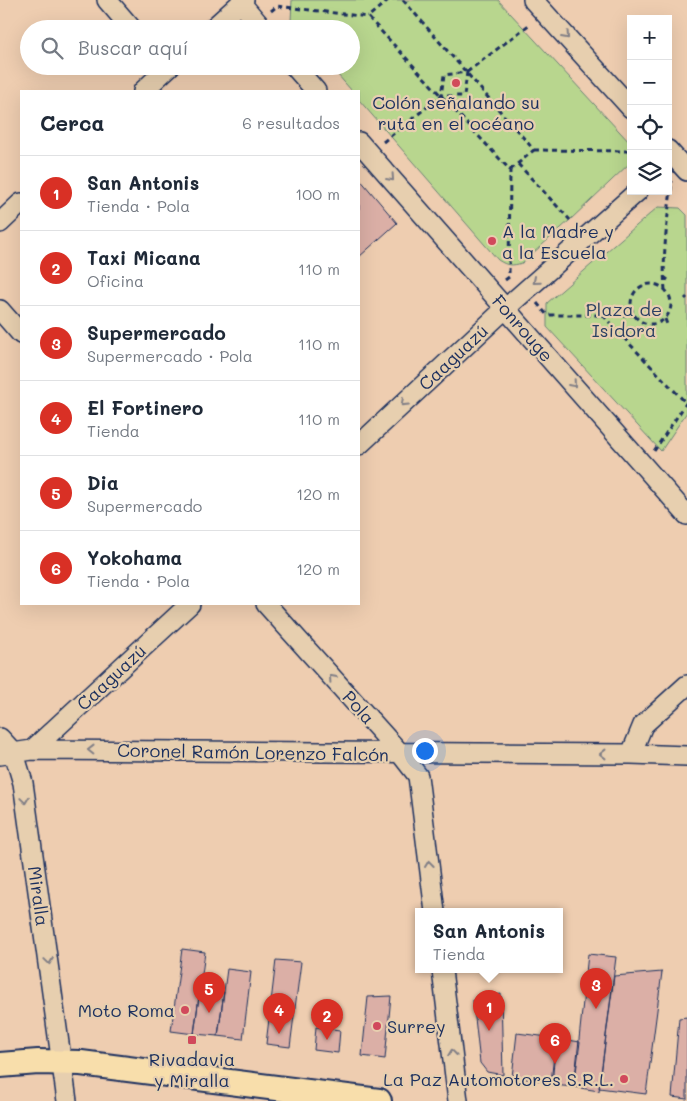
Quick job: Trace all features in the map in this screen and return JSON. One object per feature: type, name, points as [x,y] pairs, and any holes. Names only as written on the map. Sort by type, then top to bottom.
[{"type":"main road","points":[[0,1065],[62,1062],[112,1066],[379,1101]]},
{"type":"street","points":[[107,0],[124,20]]},
{"type":"street","points":[[222,20],[242,2],[256,20]]},
{"type":"street","points":[[538,6],[628,105]]},
{"type":"street","points":[[144,90],[160,75]]},
{"type":"street","points":[[302,75],[315,90]]},
{"type":"street","name":"Fonrouge","points":[[363,146],[687,515]]},
{"type":"street","name":"Caaguazú","points":[[360,444],[506,308],[633,195]]},
{"type":"street","points":[[0,223],[20,204]]},
{"type":"street","points":[[0,310],[20,333]]},
{"type":"street","name":"Caaguazú","points":[[15,752],[189,605]]},
{"type":"street","name":"Pola","points":[[267,605],[400,753],[418,776],[434,908]]},
{"type":"street","points":[[631,754],[643,725],[687,685]]},
{"type":"street","name":"Miralla","points":[[0,738],[15,752],[23,783],[67,1101]]},
{"type":"street","name":"Coronel Ramón Lorenzo Falcón","points":[[15,752],[631,754],[687,756]]},
{"type":"street","points":[[442,973],[458,1101]]},
{"type":"path","points":[[368,17],[388,0]]},
{"type":"path","points":[[403,0],[468,72],[534,150]]},
{"type":"path","points":[[264,20],[277,6],[368,17],[510,170],[509,277]]},
{"type":"path","points":[[441,96],[444,75],[468,72],[524,29],[538,6]]},
{"type":"path","points":[[363,146],[391,136],[441,96],[464,96],[468,72]]},
{"type":"path","points":[[510,170],[534,150],[627,151]]},
{"type":"path","points":[[665,290],[664,276],[669,207],[677,159]]},
{"type":"path","points":[[518,164],[570,220]]},
{"type":"path","points":[[664,276],[670,282]]},
{"type":"path","points":[[491,291],[509,277],[517,278],[548,315],[634,315]]},
{"type":"path","points":[[652,284],[665,290],[671,300],[671,307],[670,314],[665,320],[652,325],[638,320],[634,315],[631,301],[638,289],[652,284]]},
{"type":"path","points":[[603,314],[610,323]]},
{"type":"path","points":[[665,320],[668,327]]},
{"type":"path","points":[[624,338],[687,402],[646,467]]},
{"type":"green space","points":[[292,0],[498,0],[627,140],[627,166],[522,263],[512,265],[498,260],[360,101],[360,90],[351,90],[338,75],[360,75],[360,20],[291,20]]},
{"type":"green space","name":"Plaza de Isidora","points":[[658,207],[680,208],[687,215],[687,412],[661,451],[547,327],[547,303]]},
{"type":"building","points":[[360,179],[397,223],[360,256]]},
{"type":"building","name":"Moto Roma","points":[[182,949],[205,952],[194,1034],[171,1031]]},
{"type":"building","points":[[588,954],[616,957],[599,1091],[574,1087]]},
{"type":"building","points":[[276,960],[301,962],[290,1047],[266,1044]]},
{"type":"building","points":[[227,969],[251,972],[243,1039],[218,1036]]},
{"type":"building","points":[[662,972],[646,1094],[599,1088],[614,976]]},
{"type":"building","points":[[200,989],[224,992],[218,1036],[194,1034]]},
{"type":"building","points":[[501,994],[503,1075],[487,1072],[480,1063],[473,1000]]},
{"type":"building","name":"Surrey","points":[[391,996],[385,1059],[362,1056],[368,997]]},
{"type":"building","points":[[687,1017],[687,1099],[672,1097],[679,1018]]},
{"type":"building","points":[[316,1027],[340,1030],[338,1053],[314,1050]]},
{"type":"building","points":[[517,1033],[556,1038],[551,1082],[512,1077]]},
{"type":"building","points":[[556,1038],[580,1042],[574,1087],[552,1085]]},
{"type":"place","name":"Colón señalando su ruta en el océano","points":[[456,83]]},
{"type":"place","name":"A la Madre y a la Escuela","points":[[492,241]]},
{"type":"place","name":"Supermercado","points":[[596,1009]]},
{"type":"place","name":"Moto Roma","points":[[185,1010]]},
{"type":"place","name":"Dia","points":[[209,1013]]},
{"type":"place","name":"Surrey","points":[[377,1026]]},
{"type":"place","name":"San Antonis","points":[[489,1031]]},
{"type":"place","name":"El Fortinero","points":[[279,1034]]},
{"type":"place","name":"Rivadavia y Miralla","points":[[192,1040]]},
{"type":"place","name":"Taxi Micana","points":[[327,1040]]},
{"type":"place","name":"Yokohama","points":[[555,1064]]},
{"type":"place","name":"La Paz Automotores S.R.L.","points":[[624,1079]]}]
